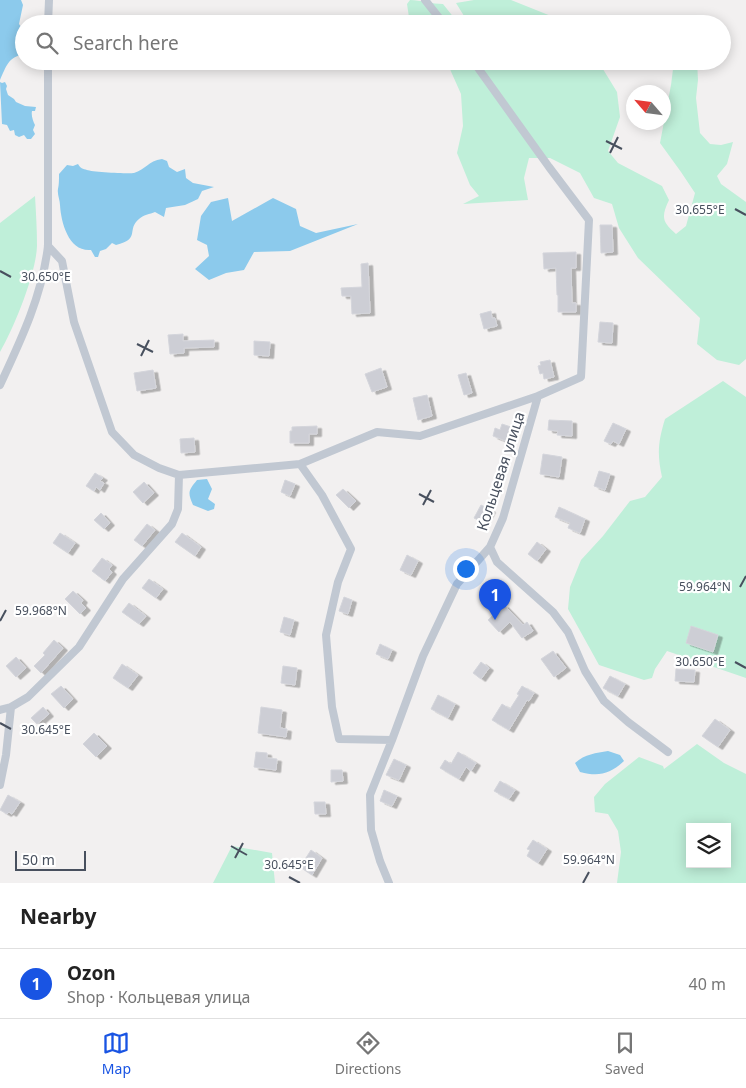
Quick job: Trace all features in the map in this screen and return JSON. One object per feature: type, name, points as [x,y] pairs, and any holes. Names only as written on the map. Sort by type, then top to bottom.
[{"type":"street","points":[[48,15],[49,0]]},
{"type":"street","points":[[425,0],[437,15]]},
{"type":"street","points":[[0,385],[33,311],[42,280],[48,246],[48,70]]},
{"type":"street","name":"Кольцевая улица","points":[[389,883],[371,830],[370,795],[423,656],[457,584],[490,547],[503,518],[538,396],[581,377],[589,220],[479,70]]},
{"type":"street","points":[[48,246],[62,261],[74,322],[112,432],[134,455],[158,468],[179,475],[300,464],[377,432],[420,436],[538,396]]},
{"type":"street","points":[[300,464],[322,495],[351,549],[338,582],[326,635],[332,708],[339,739],[392,740]]},
{"type":"street","points":[[0,710],[11,707],[28,697],[79,647],[123,579],[172,524],[178,509],[179,475]]},
{"type":"street","points":[[490,547],[497,562],[553,612],[568,632],[585,671],[604,701],[668,752]]},
{"type":"street","points":[[0,785],[6,755],[11,707]]},
{"type":"green space","points":[[410,0],[443,4],[452,15],[409,15],[407,4]]},
{"type":"green space","points":[[474,0],[511,0],[548,15],[463,15],[456,3]]},
{"type":"green space","points":[[450,70],[604,70],[617,92],[620,117],[608,151],[618,163],[662,186],[669,200],[664,219],[676,234],[686,226],[695,193],[660,143],[662,130],[671,130],[673,70],[697,70],[696,98],[700,133],[710,144],[721,145],[733,142],[727,164],[717,176],[721,184],[746,202],[746,359],[739,365],[717,360],[697,344],[700,318],[638,258],[619,228],[612,204],[594,198],[580,173],[550,158],[529,158],[524,178],[528,200],[463,204],[479,196],[470,185],[457,153],[463,126],[461,94]]},
{"type":"green space","points":[[35,196],[36,258],[29,286],[18,315],[0,352],[0,223]]},
{"type":"green space","points":[[723,381],[746,397],[746,678],[667,651],[655,669],[652,678],[644,680],[599,665],[568,609],[570,587],[581,560],[603,536],[630,501],[645,497],[662,477],[659,448],[665,419]]},
{"type":"green space","points":[[697,744],[724,763],[746,774],[746,883],[617,883],[621,852],[618,831],[608,814],[595,812],[594,797],[605,784],[639,757],[663,766],[664,769]]},
{"type":"green space","points":[[232,846],[272,853],[275,883],[213,883]]},
{"type":"water","points":[[0,0],[21,0],[23,5],[21,15],[15,15],[15,57],[6,67],[0,80]]},
{"type":"water","points":[[0,82],[5,82],[8,95],[16,102],[25,106],[36,107],[35,111],[32,111],[35,134],[31,139],[27,139],[24,135],[19,137],[15,135],[14,130],[10,131],[7,125],[2,124]]},
{"type":"water","points":[[162,159],[167,161],[169,167],[177,172],[185,169],[186,178],[193,183],[214,187],[202,191],[198,199],[185,205],[166,208],[164,217],[155,212],[142,216],[135,223],[131,237],[128,240],[116,245],[112,243],[106,249],[100,251],[98,257],[95,257],[91,250],[83,249],[72,241],[64,228],[58,193],[59,174],[67,165],[73,166],[78,164],[90,171],[134,173]]},
{"type":"water","points":[[228,198],[232,221],[273,198],[296,209],[300,226],[316,233],[358,224],[290,251],[254,252],[244,270],[226,273],[209,280],[195,269],[209,256],[207,245],[197,240],[201,216],[211,202]]},
{"type":"water","points":[[207,479],[212,489],[208,499],[215,504],[214,509],[208,511],[193,505],[190,497],[191,489],[197,480]]},
{"type":"water","points":[[608,751],[620,755],[624,761],[609,772],[593,774],[580,772],[575,763],[595,753]]},
{"type":"building","points":[[600,225],[612,225],[613,252],[601,253]]},
{"type":"building","points":[[576,252],[576,268],[571,268],[572,303],[576,303],[576,312],[558,312],[556,268],[544,269],[543,253]]},
{"type":"building","points":[[368,263],[370,313],[352,314],[351,296],[342,296],[341,288],[362,287],[361,264]]},
{"type":"building","points":[[491,311],[492,318],[495,318],[497,326],[484,329],[480,314]]},
{"type":"building","points":[[600,322],[613,323],[612,343],[598,342]]},
{"type":"building","points":[[183,334],[183,341],[214,340],[214,347],[184,348],[184,353],[170,354],[168,335]]},
{"type":"building","points":[[254,341],[270,342],[269,356],[254,355]]},
{"type":"building","points":[[550,360],[554,377],[544,379],[543,373],[540,374],[538,366],[541,365],[540,362]]},
{"type":"building","points":[[381,368],[387,387],[372,392],[365,374]]},
{"type":"building","points":[[153,370],[156,388],[137,391],[134,373]]},
{"type":"building","points":[[466,373],[472,393],[464,395],[458,375]]},
{"type":"building","points":[[427,395],[432,416],[418,420],[413,398]]},
{"type":"building","points":[[549,420],[572,421],[572,436],[557,435],[558,431],[548,430]]},
{"type":"building","points":[[613,423],[626,429],[619,444],[613,441],[611,444],[604,441]]},
{"type":"building","points":[[502,424],[511,427],[506,441],[493,436],[495,428],[500,430]]},
{"type":"building","points":[[317,426],[317,434],[309,434],[309,443],[290,443],[292,427]]},
{"type":"building","points":[[194,438],[195,452],[181,453],[180,439]]},
{"type":"building","points":[[543,454],[562,457],[559,477],[540,474]]},
{"type":"building","points":[[599,471],[610,474],[605,490],[594,486]]},
{"type":"building","points":[[95,473],[103,478],[100,481],[104,483],[100,490],[96,487],[94,491],[86,486]]},
{"type":"building","points":[[285,480],[295,484],[290,496],[281,492]]},
{"type":"building","points":[[144,482],[154,493],[143,503],[133,492]]},
{"type":"building","points":[[343,489],[356,501],[349,508],[336,495]]},
{"type":"building","points":[[481,505],[491,510],[484,523],[474,518]]},
{"type":"building","points":[[559,507],[585,519],[580,533],[568,528],[570,523],[555,517]]},
{"type":"building","points":[[101,513],[110,523],[104,529],[94,520]]},
{"type":"building","points":[[147,524],[155,530],[142,546],[134,540]]},
{"type":"building","points":[[60,533],[75,543],[68,553],[53,543]]},
{"type":"building","points":[[182,533],[201,547],[195,556],[175,542]]},
{"type":"building","points":[[537,542],[546,549],[537,561],[528,554]]},
{"type":"building","points":[[407,555],[418,561],[411,575],[400,570]]},
{"type":"building","points":[[102,558],[112,565],[109,569],[112,572],[105,581],[92,571]]},
{"type":"building","points":[[149,579],[163,589],[156,598],[142,588]]},
{"type":"building","points":[[73,591],[83,600],[81,603],[86,608],[80,614],[65,599]]},
{"type":"building","points":[[344,597],[352,600],[348,614],[339,611]]},
{"type":"building","points":[[129,603],[146,616],[139,624],[122,612]]},
{"type":"building","points":[[504,605],[523,625],[527,622],[533,631],[522,638],[510,622],[499,632],[488,620]]},
{"type":"building","points":[[284,617],[294,620],[290,635],[280,632]]},
{"type":"building","points":[[691,626],[718,635],[713,652],[686,643]]},
{"type":"building","points":[[54,640],[63,648],[41,673],[34,666],[45,655],[43,653]]},
{"type":"building","points":[[380,644],[392,650],[388,659],[376,654]]},
{"type":"building","points":[[553,651],[566,668],[554,677],[541,659]]},
{"type":"building","points":[[16,657],[26,668],[16,677],[6,666]]},
{"type":"building","points":[[481,662],[489,668],[481,679],[473,673]]},
{"type":"building","points":[[122,664],[138,675],[128,688],[113,678]]},
{"type":"building","points":[[283,666],[297,668],[295,685],[281,683]]},
{"type":"building","points":[[676,669],[695,670],[694,682],[675,681]]},
{"type":"building","points":[[610,676],[625,684],[618,696],[603,688]]},
{"type":"building","points":[[61,686],[73,699],[64,708],[51,694]]},
{"type":"building","points":[[522,686],[534,693],[529,701],[527,700],[509,730],[492,720],[502,704],[510,709],[519,695],[517,694]]},
{"type":"building","points":[[438,695],[455,704],[448,718],[431,709]]},
{"type":"building","points":[[43,707],[49,714],[37,724],[31,718]]},
{"type":"building","points":[[261,707],[282,710],[280,728],[287,729],[286,737],[258,733]]},
{"type":"building","points":[[715,719],[730,730],[718,747],[702,736]]},
{"type":"building","points":[[94,733],[107,746],[96,757],[83,744]]},
{"type":"building","points":[[256,752],[267,753],[267,758],[277,759],[276,770],[254,767]]},
{"type":"building","points":[[458,752],[476,763],[471,771],[466,767],[459,779],[440,768],[445,760],[451,764]]},
{"type":"building","points":[[394,759],[406,765],[399,780],[386,775]]},
{"type":"building","points":[[331,770],[342,770],[343,781],[331,782]]},
{"type":"building","points":[[500,781],[515,790],[509,799],[494,791]]},
{"type":"building","points":[[384,790],[397,796],[392,806],[380,801]]},
{"type":"building","points":[[8,795],[20,802],[12,814],[9,812],[7,814],[0,810]]},
{"type":"building","points":[[314,802],[325,802],[326,814],[315,814]]},
{"type":"building","points":[[533,840],[547,849],[538,863],[527,856],[530,850],[527,849]]},
{"type":"building","points":[[311,850],[322,858],[312,875],[300,867]]},
{"type":"place","name":"Ozon","points":[[495,620]]}]
